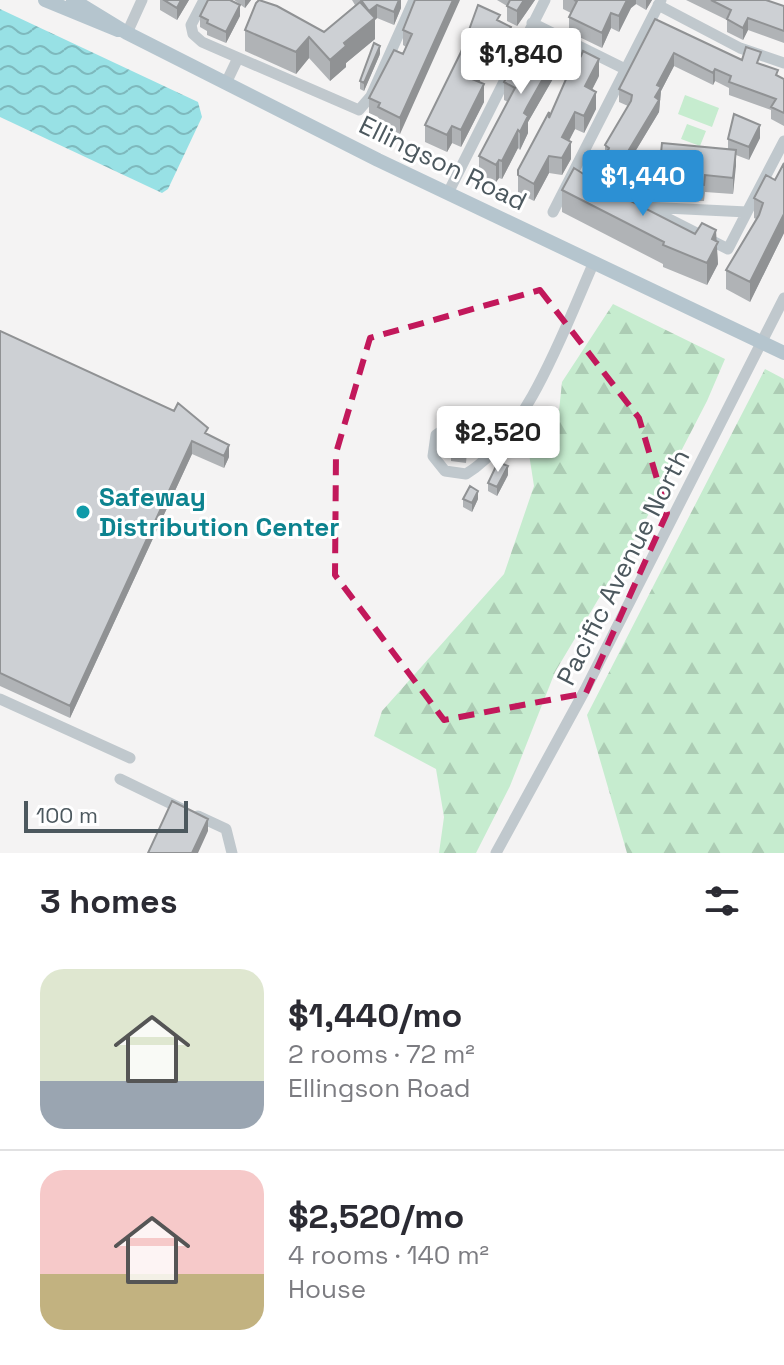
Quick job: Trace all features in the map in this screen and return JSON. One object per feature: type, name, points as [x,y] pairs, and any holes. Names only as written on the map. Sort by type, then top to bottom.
[{"type":"main road","name":"Ellingson Road","points":[[45,0],[100,26],[127,33]]},
{"type":"main road","name":"Ellingson Road","points":[[73,0],[127,33],[226,83],[784,353]]},
{"type":"street","points":[[127,33],[142,0]]},
{"type":"street","points":[[204,0],[191,25],[193,34],[202,42],[359,110],[371,96],[414,0]]},
{"type":"street","points":[[448,193],[545,0]]},
{"type":"street","points":[[553,212],[659,2],[740,48],[784,63]]},
{"type":"street","points":[[532,23],[625,69]]},
{"type":"street","points":[[226,83],[238,58]]},
{"type":"street","points":[[574,173],[728,249],[784,141]]},
{"type":"street","points":[[645,207],[747,212]]},
{"type":"street","points":[[510,428],[473,422],[445,427],[436,435],[433,456],[445,471],[466,474],[496,449],[510,428],[566,327],[594,262]]},
{"type":"street","name":"Pacific Avenue North","points":[[496,853],[585,690],[784,298]]},
{"type":"street","points":[[0,699],[130,758]]},
{"type":"street","points":[[120,779],[226,829],[232,853]]},
{"type":"highlighted area","points":[[540,290],[639,418],[667,513],[586,693],[444,720],[335,575],[336,453],[370,338]]},
{"type":"green space","points":[[685,95],[719,108],[712,127],[678,114]]},
{"type":"green space","points":[[687,124],[706,131],[700,146],[681,139]]},
{"type":"green space","points":[[613,304],[725,359],[707,401],[646,519],[555,672],[510,786],[476,853],[439,853],[444,817],[436,769],[374,736],[382,711],[504,574],[534,486],[529,454],[559,411],[562,382]]},
{"type":"green space","points":[[765,369],[784,379],[784,853],[627,853],[587,715]]},
{"type":"water","points":[[0,9],[198,102],[202,117],[168,189],[162,193],[0,117]]},
{"type":"building","points":[[164,0],[181,0],[177,8]]},
{"type":"building","points":[[208,0],[230,0],[240,5],[226,32],[200,16]]},
{"type":"building","points":[[259,0],[277,6],[324,32],[360,2],[375,18],[344,43],[346,46],[330,60],[309,37],[296,52],[245,30]]},
{"type":"building","points":[[361,0],[399,0],[394,12],[377,5],[369,11]]},
{"type":"building","points":[[415,0],[453,0],[400,118],[378,107],[380,103],[369,98],[394,50],[403,54],[412,34],[403,30]]},
{"type":"building","points":[[510,0],[524,0],[517,11],[507,6]]},
{"type":"building","points":[[574,0],[627,0],[619,16],[611,13],[602,33],[569,17],[577,1]]},
{"type":"building","points":[[711,0],[766,0],[784,6],[784,31],[748,18],[743,28],[727,19],[731,10]]},
{"type":"building","points":[[478,5],[500,15],[497,20],[511,27],[495,60],[484,55],[472,79],[484,84],[461,130],[452,126],[447,135],[425,125],[461,52]]},
{"type":"building","points":[[655,19],[742,60],[746,47],[761,52],[757,63],[778,70],[776,75],[784,79],[784,113],[771,107],[776,99],[729,82],[731,76],[715,69],[713,73],[674,53],[657,85],[661,87],[655,97],[659,100],[621,163],[638,171],[634,180],[602,164],[609,148],[605,145],[631,101],[632,95],[619,89]]},
{"type":"building","points":[[543,30],[561,39],[558,43],[562,45],[524,113],[528,116],[520,132],[518,130],[502,161],[499,160],[496,165],[479,156],[515,88],[504,82],[517,58],[526,62]]},
{"type":"building","points":[[374,43],[380,46],[364,83],[360,81]]},
{"type":"building","points":[[583,51],[599,59],[585,86],[596,92],[584,116],[575,112],[562,137],[571,142],[562,158],[549,156],[534,184],[518,175],[518,170],[549,112],[549,118],[577,54],[581,56]]},
{"type":"building","points":[[734,114],[760,125],[749,147],[728,139]]},
{"type":"building","points":[[662,143],[736,150],[733,178],[705,175],[704,185],[686,184],[687,174],[652,171],[653,152],[661,153]]},
{"type":"building","points":[[784,163],[784,214],[750,282],[726,270],[759,215],[763,203],[754,198],[766,175],[775,180]]},
{"type":"building","points":[[574,168],[609,190],[695,234],[702,223],[716,230],[712,239],[718,242],[707,263],[663,245],[664,242],[562,190]]},
{"type":"building","name":"Safeway Distribution Center","points":[[0,331],[174,411],[178,403],[208,428],[205,433],[229,445],[224,456],[192,441],[70,706],[0,673]]},
{"type":"building","points":[[453,442],[467,444],[466,454],[451,453]]},
{"type":"building","points":[[498,462],[508,466],[497,487],[488,483]]},
{"type":"building","points":[[470,486],[478,491],[472,503],[463,499]]},
{"type":"building","points":[[172,801],[208,819],[192,853],[148,853]]},
{"type":"place","name":"Safeway Distribution Center","points":[[83,512]]}]
